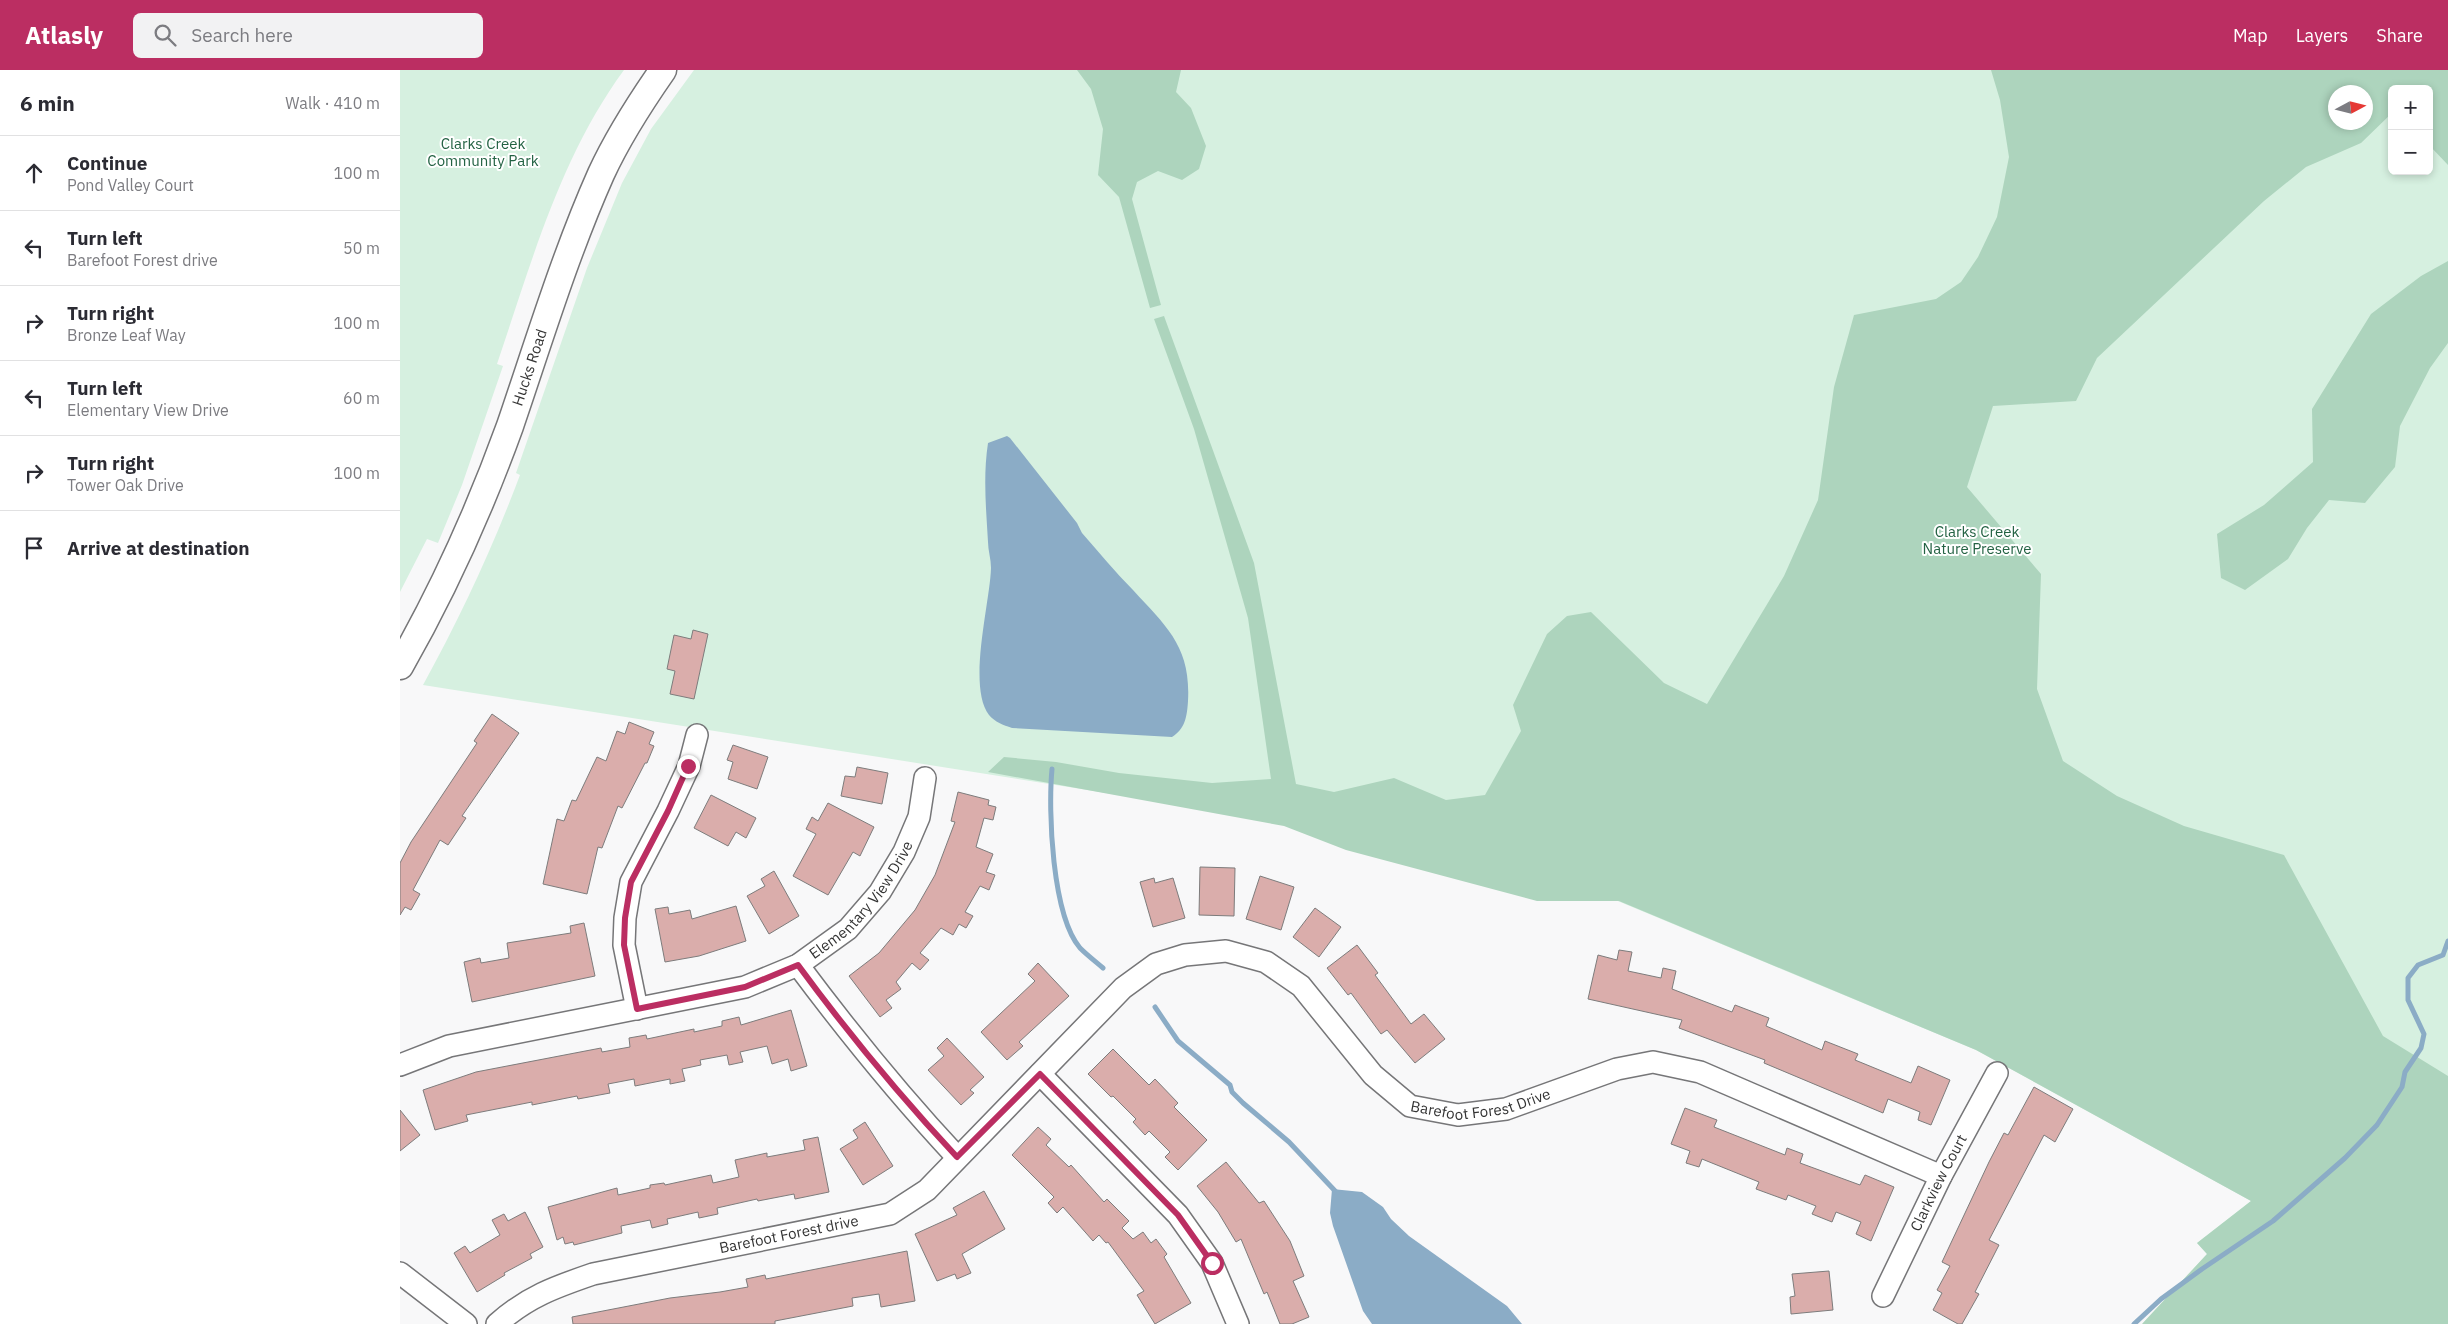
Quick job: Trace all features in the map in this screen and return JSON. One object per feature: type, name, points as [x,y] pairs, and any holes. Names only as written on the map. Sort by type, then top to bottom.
[{"type":"main road","name":"Hucks Road","points":[[400,666],[441,591],[473,520],[509,427],[569,251],[602,172],[632,116],[663,70]]},
{"type":"street","points":[[637,1009],[624,945],[625,918],[631,882],[668,811],[688,766],[698,735]]},
{"type":"street","name":"Elementary View Drive","points":[[400,1065],[449,1046],[745,987],[798,965],[848,929],[880,892],[904,852],[919,817],[925,778]]},
{"type":"street","name":"Barefoot Forest Drive","points":[[1040,1074],[1123,988],[1156,964],[1185,955],[1226,951],[1266,962],[1301,986],[1373,1076],[1410,1106],[1458,1115],[1506,1109],[1617,1069],[1653,1062],[1700,1072],[1941,1176]]},
{"type":"street","points":[[798,965],[844,1028],[902,1097],[957,1157]]},
{"type":"street","name":"Clarkview Court","points":[[1883,1296],[1941,1176],[1997,1073]]},
{"type":"street","points":[[1040,1074],[1178,1215],[1212,1263],[1238,1324]]},
{"type":"street","name":"Barefoot Forest drive","points":[[498,1324],[517,1306],[559,1286],[593,1274],[890,1214],[927,1190],[957,1157],[1040,1074]]},
{"type":"street","points":[[400,1273],[466,1324]]},
{"type":"green space","name":"Clarks Creek Community Park","points":[[400,70],[624,70],[582,139],[549,212],[497,364],[503,366],[462,485],[438,543],[427,539],[400,592]]},
{"type":"green space","name":"Clarks Creek Nature Preserve","points":[[694,70],[2448,70],[2448,1119],[2142,1324],[2207,1254],[2197,1243],[2251,1201],[1976,1050],[1512,857],[423,685],[463,608],[499,529],[520,475],[516,473],[587,268],[622,183],[651,129]]},
{"type":"green space","points":[[1077,70],[1181,70],[1176,92],[1191,108],[1206,146],[1199,169],[1182,180],[1158,171],[1137,182],[1132,199],[1161,305],[1150,308],[1119,197],[1098,175],[1103,129],[1091,89]]},
{"type":"green space","points":[[1991,70],[2448,70],[2448,165],[2433,149],[2433,85],[2388,85],[2388,117],[2361,143],[2306,167],[2264,201],[2097,358],[2076,401],[1993,406],[1967,487],[2041,574],[2037,689],[2063,761],[2117,796],[2184,826],[2284,855],[2383,1036],[2448,1076],[2448,1324],[2142,1324],[2207,1254],[2197,1243],[2251,1201],[1976,1050],[1619,901],[1537,901],[1346,850],[1284,826],[988,772],[1004,757],[1056,762],[1119,773],[1212,783],[1271,779],[1248,618],[1194,429],[1154,319],[1164,316],[1254,563],[1296,784],[1334,792],[1394,778],[1446,800],[1485,795],[1521,731],[1513,705],[1547,634],[1567,616],[1591,612],[1664,683],[1707,704],[1784,576],[1818,500],[1834,387],[1854,315],[1936,299],[1961,282],[1978,257],[1997,217],[2009,157],[2000,100]]},
{"type":"green space","points":[[2448,261],[2448,343],[2430,368],[2400,426],[2395,467],[2365,503],[2329,500],[2307,528],[2288,559],[2245,590],[2221,578],[2217,534],[2264,505],[2313,462],[2312,409],[2371,314],[2421,276]]},
{"type":"water","points":[[1007,436],[1077,523],[1082,533],[1156,615],[1174,639],[1181,652],[1185,666],[1188,682],[1188,701],[1185,722],[1172,737],[1012,728],[989,715],[983,702],[980,685],[981,644],[991,568],[986,517],[986,468],[988,443]]},
{"type":"water","points":[[1332,1189],[1362,1192],[1383,1207],[1391,1219],[1409,1236],[1507,1306],[1522,1324],[1372,1324],[1363,1311],[1333,1226],[1330,1213]]},
{"type":"building","points":[[693,630],[708,634],[694,699],[670,694],[675,671],[667,669],[674,635],[691,639]]},
{"type":"building","points":[[492,714],[519,733],[462,816],[466,818],[448,845],[440,840],[413,890],[420,894],[411,910],[405,907],[400,915],[400,863],[411,842],[477,743],[474,741]]},
{"type":"building","points":[[629,722],[654,732],[649,744],[654,746],[647,763],[645,763],[622,808],[618,806],[602,848],[598,847],[587,894],[543,884],[557,819],[564,821],[572,800],[576,801],[597,757],[606,761],[617,731],[625,734]]},
{"type":"building","points":[[733,745],[768,757],[757,789],[728,779],[733,762],[727,760]]},
{"type":"building","points":[[857,767],[888,773],[882,804],[841,796],[845,776],[855,777]]},
{"type":"building","points":[[958,792],[989,800],[988,805],[996,807],[993,820],[984,818],[976,847],[993,854],[986,872],[995,875],[989,890],[980,886],[965,912],[973,916],[966,928],[959,924],[953,935],[941,928],[920,953],[929,960],[920,970],[912,963],[896,982],[901,989],[886,1000],[892,1008],[880,1017],[849,976],[879,953],[915,910],[935,875],[955,822],[951,821]]},
{"type":"building","points":[[711,795],[756,818],[746,838],[736,832],[728,846],[694,828]]},
{"type":"building","points":[[828,803],[874,827],[860,856],[853,852],[828,895],[793,876],[816,834],[806,829],[812,817],[818,821]]},
{"type":"building","points":[[1200,867],[1235,868],[1234,916],[1199,915]]},
{"type":"building","points":[[774,871],[799,916],[769,934],[747,896],[765,886],[761,879]]},
{"type":"building","points":[[1260,876],[1294,887],[1281,930],[1246,919]]},
{"type":"building","points":[[1154,878],[1155,883],[1173,878],[1185,918],[1153,927],[1140,882]]},
{"type":"building","points":[[736,906],[746,941],[699,956],[665,962],[655,909],[668,907],[669,914],[690,910],[692,919]]},
{"type":"building","points":[[1315,908],[1341,927],[1319,957],[1293,937]]},
{"type":"building","points":[[584,923],[595,976],[472,1002],[464,962],[480,958],[481,963],[509,958],[507,943],[571,933],[570,926]]},
{"type":"building","points":[[1357,945],[1378,973],[1375,975],[1411,1024],[1424,1014],[1445,1039],[1415,1063],[1387,1030],[1381,1034],[1351,993],[1348,995],[1327,968]]},
{"type":"building","points":[[1619,950],[1632,952],[1628,971],[1661,978],[1663,968],[1676,971],[1672,989],[1732,1012],[1735,1005],[1769,1018],[1766,1026],[1822,1050],[1825,1041],[1858,1054],[1855,1060],[1911,1083],[1918,1066],[1950,1080],[1931,1125],[1918,1120],[1920,1112],[1888,1099],[1883,1113],[1764,1063],[1765,1060],[1679,1028],[1682,1020],[1588,999],[1598,955],[1617,960]]},
{"type":"building","points":[[1038,963],[1069,996],[1019,1042],[1023,1046],[1007,1060],[981,1032],[1035,981],[1028,974]]},
{"type":"building","points":[[791,1010],[807,1066],[791,1071],[788,1059],[772,1064],[767,1046],[740,1052],[743,1062],[729,1065],[727,1055],[700,1060],[701,1065],[682,1069],[685,1081],[670,1084],[670,1079],[635,1086],[634,1079],[608,1084],[610,1093],[578,1099],[577,1096],[532,1105],[532,1102],[466,1115],[468,1121],[435,1130],[423,1090],[476,1072],[601,1048],[602,1052],[630,1047],[629,1038],[646,1035],[647,1039],[694,1029],[694,1032],[722,1026],[722,1021],[739,1017],[741,1025]]},
{"type":"building","points":[[947,1038],[984,1077],[970,1090],[974,1093],[961,1105],[928,1070],[944,1056],[937,1048]]},
{"type":"building","points":[[1113,1049],[1149,1085],[1155,1079],[1178,1103],[1174,1107],[1207,1140],[1178,1170],[1165,1157],[1170,1152],[1149,1131],[1145,1135],[1133,1122],[1136,1119],[1088,1074]]},
{"type":"building","points":[[2034,1087],[2073,1109],[2055,1142],[2044,1135],[1989,1240],[1999,1245],[1975,1292],[1979,1294],[1962,1324],[1958,1324],[1933,1310],[1942,1293],[1937,1290],[1950,1266],[1942,1262],[2004,1133],[2008,1135]]},
{"type":"building","points":[[1685,1108],[1717,1120],[1714,1127],[1785,1155],[1787,1148],[1803,1154],[1800,1163],[1860,1185],[1865,1175],[1894,1187],[1871,1241],[1856,1234],[1861,1222],[1836,1212],[1832,1222],[1812,1214],[1816,1206],[1788,1195],[1786,1200],[1756,1189],[1759,1182],[1702,1159],[1699,1167],[1686,1163],[1690,1151],[1671,1144]]},
{"type":"building","points":[[400,1110],[420,1135],[400,1151]]},
{"type":"building","points":[[865,1122],[893,1166],[863,1185],[840,1149],[858,1138],[853,1130]]},
{"type":"building","points":[[1038,1127],[1051,1139],[1046,1145],[1069,1167],[1071,1165],[1104,1202],[1107,1199],[1129,1221],[1122,1228],[1133,1239],[1143,1232],[1151,1243],[1156,1239],[1167,1254],[1164,1257],[1191,1303],[1155,1324],[1137,1295],[1144,1291],[1108,1242],[1106,1243],[1099,1235],[1093,1241],[1063,1207],[1057,1213],[1048,1203],[1054,1197],[1012,1155]]},
{"type":"building","points":[[818,1137],[829,1192],[795,1199],[794,1194],[758,1201],[757,1199],[717,1208],[718,1214],[699,1218],[698,1212],[667,1219],[668,1224],[652,1228],[650,1220],[621,1226],[622,1233],[574,1245],[573,1242],[565,1244],[563,1237],[557,1240],[548,1207],[617,1188],[618,1195],[650,1188],[650,1185],[664,1183],[665,1185],[711,1175],[713,1183],[739,1177],[735,1160],[767,1153],[767,1157],[805,1150],[803,1140]]},
{"type":"building","points":[[1226,1162],[1259,1203],[1264,1201],[1290,1241],[1304,1276],[1293,1281],[1309,1317],[1292,1324],[1280,1324],[1267,1292],[1264,1294],[1241,1239],[1236,1242],[1218,1212],[1197,1186]]},
{"type":"building","points":[[984,1191],[1005,1229],[962,1254],[971,1273],[957,1279],[955,1274],[937,1281],[915,1234],[957,1215],[953,1208]]},
{"type":"building","points":[[525,1212],[543,1247],[530,1254],[532,1258],[504,1273],[505,1275],[477,1292],[454,1253],[465,1246],[470,1253],[500,1235],[492,1220],[504,1214],[508,1221]]},
{"type":"building","points":[[907,1251],[915,1301],[881,1307],[879,1294],[852,1298],[853,1306],[775,1321],[775,1324],[573,1324],[572,1317],[670,1298],[748,1287],[746,1279],[765,1275],[766,1279]]},
{"type":"building","points":[[1829,1271],[1833,1310],[1791,1314],[1790,1297],[1795,1296],[1792,1274]]},
{"type":"waterway","points":[[1052,769],[1051,810],[1054,862],[1063,912],[1071,933],[1080,948],[1103,968]]},
{"type":"waterway","points":[[2134,1324],[2161,1299],[2273,1221],[2345,1158],[2377,1125],[2402,1087],[2405,1072],[2421,1048],[2424,1034],[2408,1000],[2408,978],[2418,965],[2443,955],[2448,941]]},
{"type":"waterway","points":[[1155,1007],[1178,1041],[1230,1085],[1232,1092],[1289,1142],[1337,1193]]},
{"type":"route","points":[[688,766],[668,811],[631,882],[625,918],[624,945],[637,1009],[745,987],[798,965],[844,1028],[902,1097],[957,1157],[1040,1074],[1178,1215],[1212,1263]]}]
